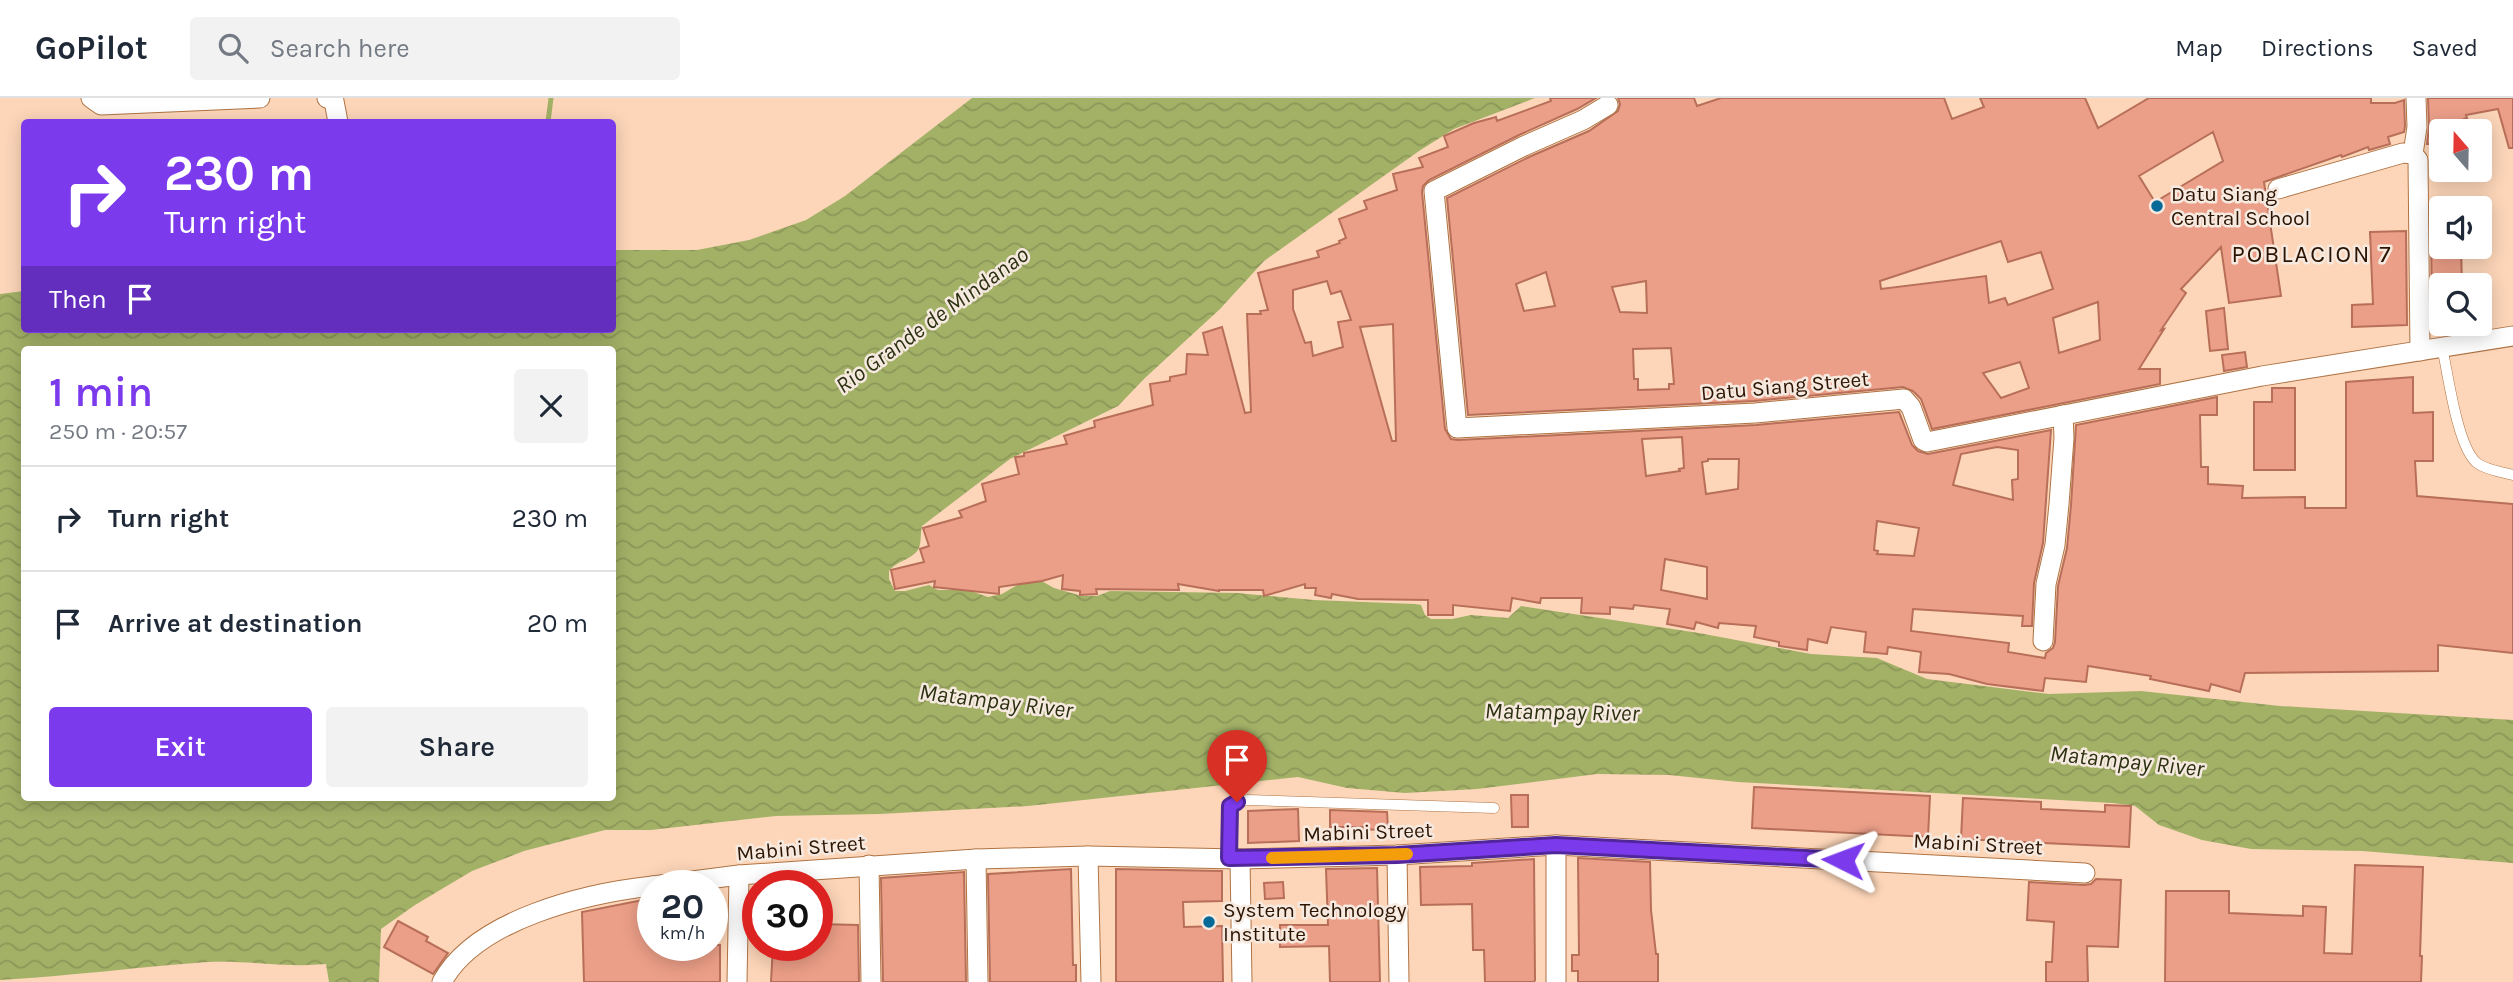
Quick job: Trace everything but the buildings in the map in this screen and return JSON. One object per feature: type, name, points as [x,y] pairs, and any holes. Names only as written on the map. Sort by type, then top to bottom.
[{"type":"street","points":[[91,98],[101,105],[260,98]]},
{"type":"street","points":[[327,98],[334,101],[337,119]]},
{"type":"street","points":[[2413,154],[2417,127],[2416,98]]},
{"type":"street","name":"Datu Siang Street","points":[[1608,105],[1583,120],[1434,191],[1457,428],[1755,413],[1905,399],[1911,407],[1923,440],[1927,442],[2312,367],[2513,336]]},
{"type":"street","points":[[2278,189],[2403,153],[2413,154],[2418,160],[2420,351]]},
{"type":"street","points":[[2043,641],[2046,584],[2059,504],[2063,415]]},
{"type":"street","points":[[1556,845],[1556,982]]},
{"type":"street","name":"Mabini Street","points":[[728,877],[976,859],[1397,855],[1556,845],[2085,873]]},
{"type":"street","points":[[1397,855],[1399,982]]},
{"type":"street","points":[[1088,856],[1091,982]]},
{"type":"street","points":[[1235,858],[1242,982]]},
{"type":"street","points":[[976,859],[978,982]]},
{"type":"street","points":[[869,865],[871,982]]},
{"type":"street","points":[[737,982],[739,876]]},
{"type":"street","name":"Mabini Street","points":[[442,982],[454,963],[466,952],[505,926],[552,908],[637,888]]},
{"type":"lane","points":[[2442,348],[2464,442],[2476,463],[2513,475]]},
{"type":"lane","points":[[1235,858],[1230,806],[1237,802],[1287,801],[1494,808]]},
{"type":"water","points":[[972,98],[1535,98],[1454,129],[1264,261],[1220,309],[1118,406],[1010,459],[922,526],[918,550],[889,571],[889,579],[895,591],[929,585],[938,590],[968,590],[988,597],[1002,594],[1024,581],[1038,579],[1054,588],[1082,596],[1097,596],[1110,591],[1237,593],[1314,600],[1415,604],[1421,605],[1425,615],[1431,619],[1471,615],[1508,618],[1521,606],[1699,633],[1811,654],[1877,658],[1927,679],[2049,694],[2141,691],[2280,706],[2513,720],[2513,863],[2362,851],[2251,849],[2202,840],[2159,825],[2135,806],[2113,803],[1738,782],[1669,775],[1597,774],[1477,789],[1405,793],[1347,788],[1298,777],[1028,806],[880,814],[776,816],[651,830],[605,830],[524,851],[472,871],[415,905],[381,929],[379,982],[329,982],[326,964],[223,962],[0,980],[0,294],[21,291],[21,333],[616,333],[616,250],[697,250],[749,240],[806,220],[845,196]]},
{"type":"waterway","points":[[548,119],[551,98]]},
{"type":"slow traffic","points":[[1272,858],[1407,854]]},
{"type":"place","name":"Datu Siang Central School","points":[[2157,206]]},
{"type":"place","name":"System Technology Institute","points":[[1209,922]]},
{"type":"district","name":"POBLACION 7","points":[[2312,254]]},
{"type":"route","points":[[1237,802],[1230,806],[1229,858],[1397,855],[1556,845],[1843,860]]},
{"type":"water label","name":"Rio Grande de Mindanao","points":[[932,320]]},
{"type":"water label","name":"Matampay River","points":[[996,701]]},
{"type":"water label","name":"Matampay River","points":[[1562,712]]},
{"type":"water label","name":"Matampay River","points":[[2127,761]]}]
